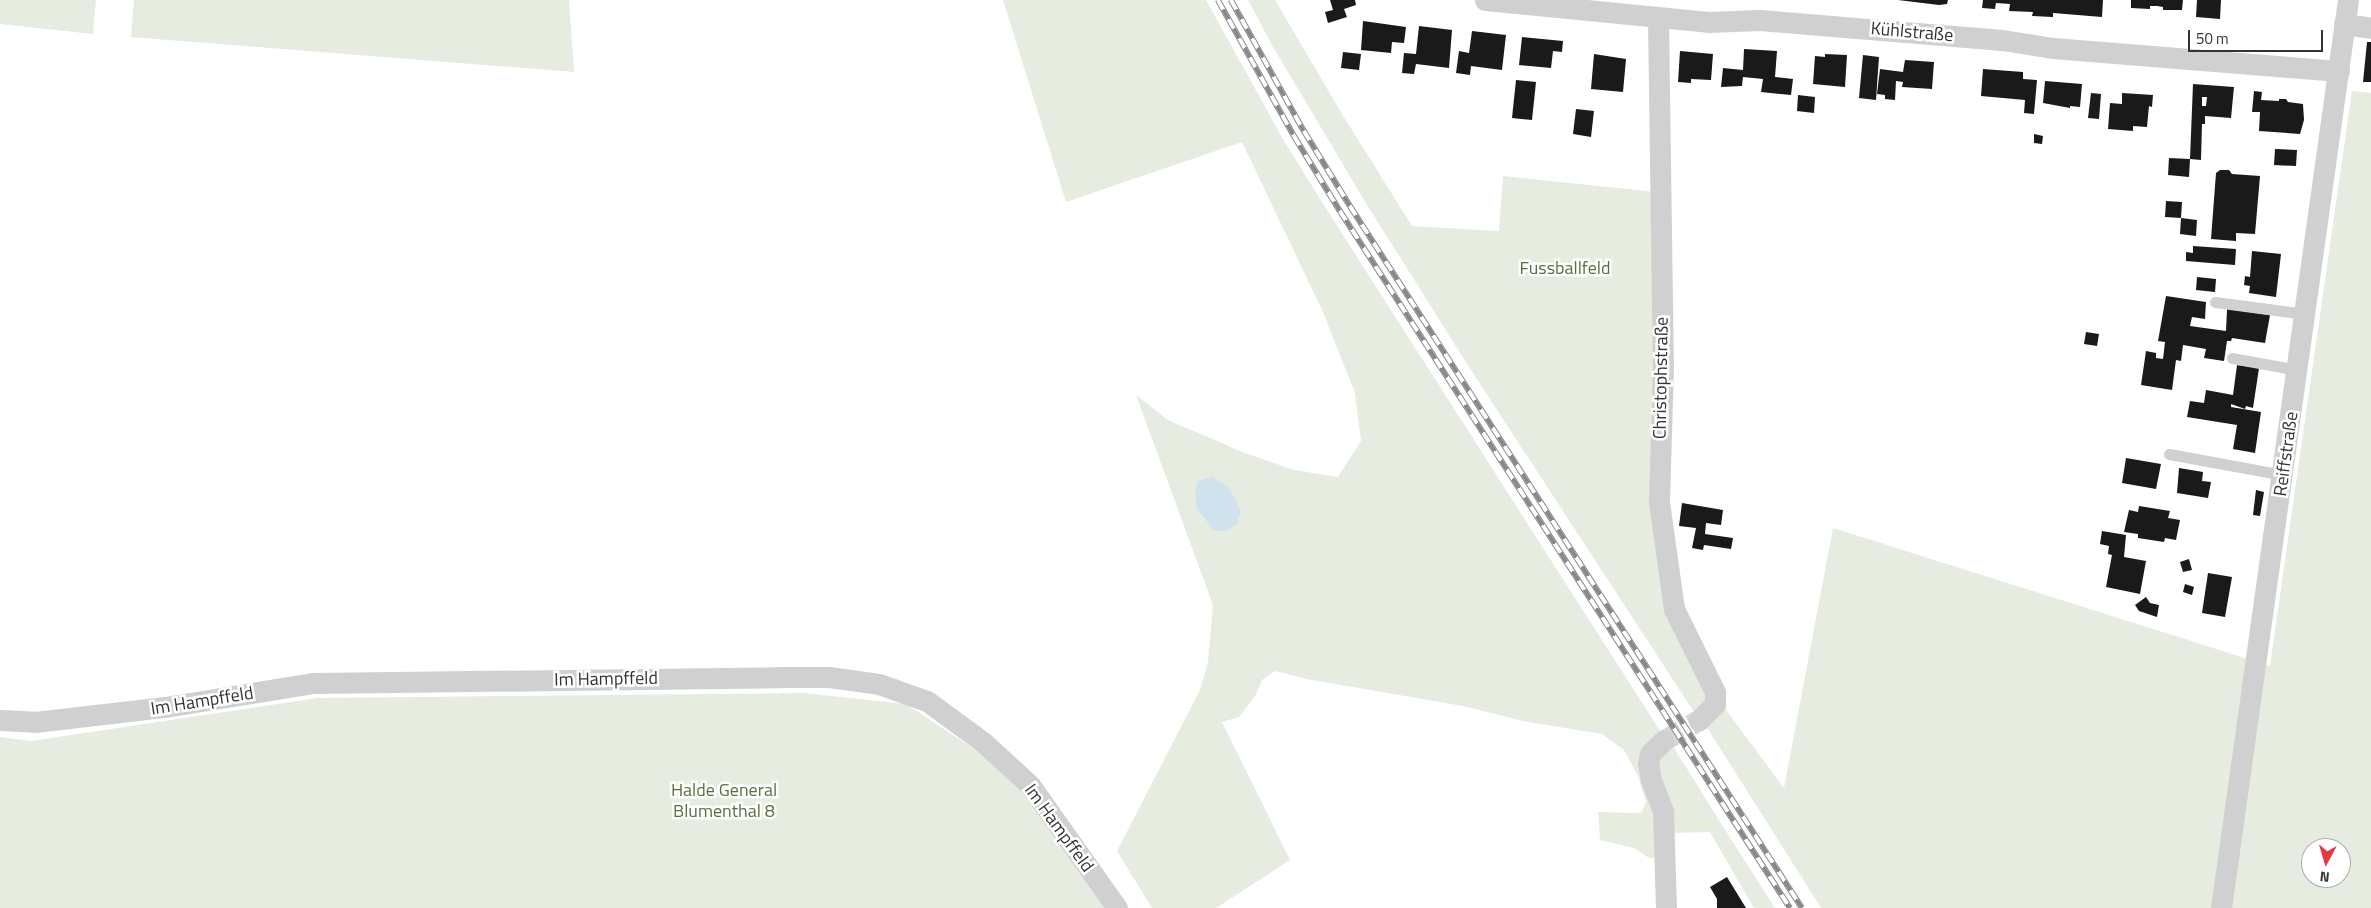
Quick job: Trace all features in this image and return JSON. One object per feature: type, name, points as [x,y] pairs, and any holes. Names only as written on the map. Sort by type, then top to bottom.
[{"type":"street","name":"Kühlstraße","points":[[1485,0],[1658,18],[1708,22],[1780,21],[2002,40],[2053,48],[2339,71]]},
{"type":"street","name":"Reiffstraße","points":[[2222,908],[2348,0]]},
{"type":"street","name":"Christophstraße","points":[[1658,18],[1663,366],[1659,502],[1674,609],[1715,692],[1715,704],[1699,720]]},
{"type":"street","points":[[2344,24],[2371,28]]},
{"type":"street","name":"Im Hampffeld","points":[[0,720],[36,722],[156,708],[314,683],[780,676],[830,677],[880,684],[927,701],[983,742],[1030,785],[1117,908]]},
{"type":"street","points":[[1664,741],[1650,754],[1648,763],[1651,780],[1663,812],[1666,908]]},
{"type":"lane","points":[[2215,302],[2305,314]]},
{"type":"lane","points":[[2232,358],[2298,370]]},
{"type":"lane","points":[[2168,454],[2283,475]]},
{"type":"green space","points":[[0,0],[96,0],[93,34],[0,24]]},
{"type":"green space","points":[[134,0],[569,0],[574,72],[131,37]]},
{"type":"green space","points":[[1003,0],[1206,0],[1284,141],[1664,737],[1654,744],[1661,858],[1649,858],[1634,848],[1600,840],[1598,812],[1641,813],[1646,802],[1638,776],[1624,750],[1602,734],[1523,721],[1463,706],[1306,679],[1275,671],[1262,680],[1255,696],[1239,717],[1222,722],[1290,860],[1216,908],[1152,908],[1117,851],[1200,690],[1208,662],[1213,605],[1136,395],[1168,420],[1245,453],[1294,470],[1338,477],[1361,441],[1355,393],[1323,312],[1242,142],[1066,202]]},
{"type":"green space","name":"Fussballfeld","points":[[1248,0],[1275,0],[1342,114],[1412,226],[1499,231],[1503,176],[1656,192],[1662,543],[1711,693],[1696,715],[1469,367],[1364,200],[1272,45]]},
{"type":"green space","points":[[2352,91],[2371,93],[2371,908],[1821,908],[1706,726],[1720,702],[1784,788],[1833,528],[2270,666]]},
{"type":"green space","name":"Halde General Blumenthal 8","points":[[804,693],[906,704],[1027,784],[1116,908],[0,908],[0,737],[31,741],[318,698]]},
{"type":"green space","points":[[1673,746],[1775,908],[1754,908],[1710,832],[1669,833],[1657,757]]},
{"type":"water","points":[[1212,477],[1227,486],[1241,511],[1237,524],[1226,531],[1214,531],[1197,508],[1195,494],[1198,481]]},
{"type":"building","points":[[1330,0],[1355,0],[1356,5],[1344,9],[1347,17],[1328,23],[1325,12],[1333,10]]},
{"type":"building","points":[[1898,0],[1948,0],[1947,4],[1939,5]]},
{"type":"building","points":[[1983,0],[2103,0],[2102,17],[2053,13],[2053,17],[2032,16],[2033,12],[2009,11],[2010,4],[1996,3],[1995,9],[1982,8]]},
{"type":"building","points":[[2131,0],[2183,0],[2182,10],[2163,10],[2163,7],[2157,6],[2150,6],[2150,9],[2131,8]]},
{"type":"building","points":[[2197,0],[2221,0],[2220,19],[2196,17]]},
{"type":"building","points":[[1363,21],[1406,27],[1404,43],[1392,42],[1391,53],[1361,50]]},
{"type":"building","points":[[1419,26],[1452,30],[1449,68],[1416,64],[1414,74],[1402,73],[1404,53],[1416,54]]},
{"type":"building","points":[[1472,31],[1506,35],[1502,70],[1471,66],[1470,75],[1456,73],[1459,51],[1469,53]]},
{"type":"building","points":[[1522,37],[1563,41],[1562,52],[1553,51],[1551,68],[1519,65]]},
{"type":"building","points":[[2367,42],[2371,42],[2371,82],[2363,82]]},
{"type":"building","points":[[1744,49],[1777,51],[1775,77],[1793,79],[1791,95],[1761,92],[1763,79],[1743,77],[1742,86],[1721,87],[1723,68],[1743,70]]},
{"type":"building","points":[[1680,51],[1713,54],[1711,80],[1691,79],[1691,83],[1678,82]]},
{"type":"building","points":[[1343,52],[1361,54],[1359,70],[1341,68]]},
{"type":"building","points":[[1594,54],[1626,59],[1623,92],[1591,89]]},
{"type":"building","points":[[1825,54],[1847,55],[1845,87],[1813,84],[1815,56],[1825,57]]},
{"type":"building","points":[[1863,55],[1879,57],[1876,100],[1859,98]]},
{"type":"building","points":[[1905,60],[1934,62],[1932,89],[1902,87],[1903,82],[1896,81],[1895,100],[1885,99],[1885,95],[1877,94],[1880,69],[1903,72]]},
{"type":"building","points":[[1983,69],[2023,72],[2023,79],[2037,80],[2034,114],[2024,113],[2025,100],[1981,96]]},
{"type":"building","points":[[1516,80],[1536,82],[1532,120],[1512,118]]},
{"type":"building","points":[[2045,81],[2082,84],[2080,107],[2070,106],[2070,108],[2043,103]]},
{"type":"building","points":[[2193,84],[2234,87],[2231,118],[2205,116],[2205,124],[2202,124],[2201,160],[2190,159]],"holes":[[[2202,97],[2207,97],[2206,106],[2202,106]]]},
{"type":"building","points":[[2254,91],[2262,92],[2261,100],[2279,101],[2279,99],[2286,99],[2288,102],[2303,104],[2304,120],[2300,134],[2259,131],[2260,112],[2252,112]]},
{"type":"building","points":[[2091,93],[2101,94],[2099,119],[2088,118]]},
{"type":"building","points":[[2122,93],[2153,95],[2152,107],[2149,106],[2147,127],[2133,126],[2133,131],[2108,129],[2110,103],[2122,104]]},
{"type":"building","points":[[1798,95],[1815,97],[1814,113],[1797,111]]},
{"type":"building","points":[[1576,109],[1594,111],[1591,137],[1573,134]]},
{"type":"building","points":[[2034,134],[2043,136],[2042,144],[2034,143]]},
{"type":"building","points":[[2275,149],[2297,150],[2296,166],[2274,165]]},
{"type":"building","points":[[2169,158],[2190,159],[2189,177],[2168,175]]},
{"type":"building","points":[[2220,170],[2229,170],[2232,174],[2260,176],[2255,234],[2236,233],[2236,241],[2211,239],[2216,173]]},
{"type":"building","points":[[2166,201],[2182,202],[2181,218],[2165,217]]},
{"type":"building","points":[[2181,218],[2197,220],[2196,236],[2180,234]]},
{"type":"building","points":[[2193,246],[2236,249],[2235,265],[2186,261],[2186,252],[2193,253]]},
{"type":"building","points":[[2252,251],[2281,254],[2276,297],[2249,293],[2250,286],[2244,285],[2245,276],[2250,277]]},
{"type":"building","points":[[2197,277],[2216,279],[2215,292],[2196,290]]},
{"type":"building","points":[[2166,296],[2206,302],[2205,319],[2192,317],[2190,326],[2226,331],[2227,309],[2270,315],[2265,343],[2232,338],[2231,341],[2227,341],[2224,361],[2204,358],[2206,349],[2183,345],[2181,361],[2176,360],[2172,390],[2141,385],[2146,351],[2156,353],[2156,358],[2163,359],[2165,342],[2158,341]]},
{"type":"building","points":[[2086,332],[2099,334],[2097,346],[2084,344]]},
{"type":"building","points":[[2237,365],[2259,368],[2253,408],[2246,406],[2245,409],[2231,404],[2231,407],[2261,412],[2255,453],[2233,449],[2237,425],[2187,417],[2190,401],[2204,403],[2206,390],[2233,395]]},
{"type":"building","points":[[2126,458],[2161,464],[2156,489],[2122,483]]},
{"type":"building","points":[[2179,468],[2203,472],[2202,481],[2211,482],[2208,498],[2177,493]]},
{"type":"building","points":[[2256,490],[2264,492],[2260,516],[2253,515]]},
{"type":"building","points":[[1682,503],[1723,510],[1721,525],[1706,523],[1705,534],[1733,538],[1731,549],[1704,545],[1703,550],[1692,548],[1696,528],[1679,526]]},
{"type":"building","points":[[2139,506],[2170,511],[2168,518],[2180,520],[2176,540],[2165,538],[2164,542],[2138,538],[2138,534],[2124,532],[2129,510],[2138,512]]},
{"type":"building","points":[[2102,531],[2126,535],[2124,557],[2146,561],[2140,594],[2106,587],[2112,555],[2108,554],[2109,546],[2100,544]]},
{"type":"building","points":[[2189,559],[2192,570],[2183,572],[2180,562]]},
{"type":"building","points":[[2208,573],[2232,577],[2225,617],[2202,613]]},
{"type":"building","points":[[2185,584],[2194,587],[2192,595],[2183,592]]},
{"type":"building","points":[[2146,597],[2150,603],[2159,605],[2157,617],[2139,611],[2135,605]]},
{"type":"building","points":[[1727,877],[1746,908],[1717,908],[1717,899],[1710,887]]},
{"type":"tunnel","points":[[1663,741],[1699,720]]},
{"type":"railway","points":[[1218,0],[1294,136],[1340,211],[1790,908]]},
{"type":"railway","points":[[1231,0],[1304,131],[1350,206],[1802,908]]}]
